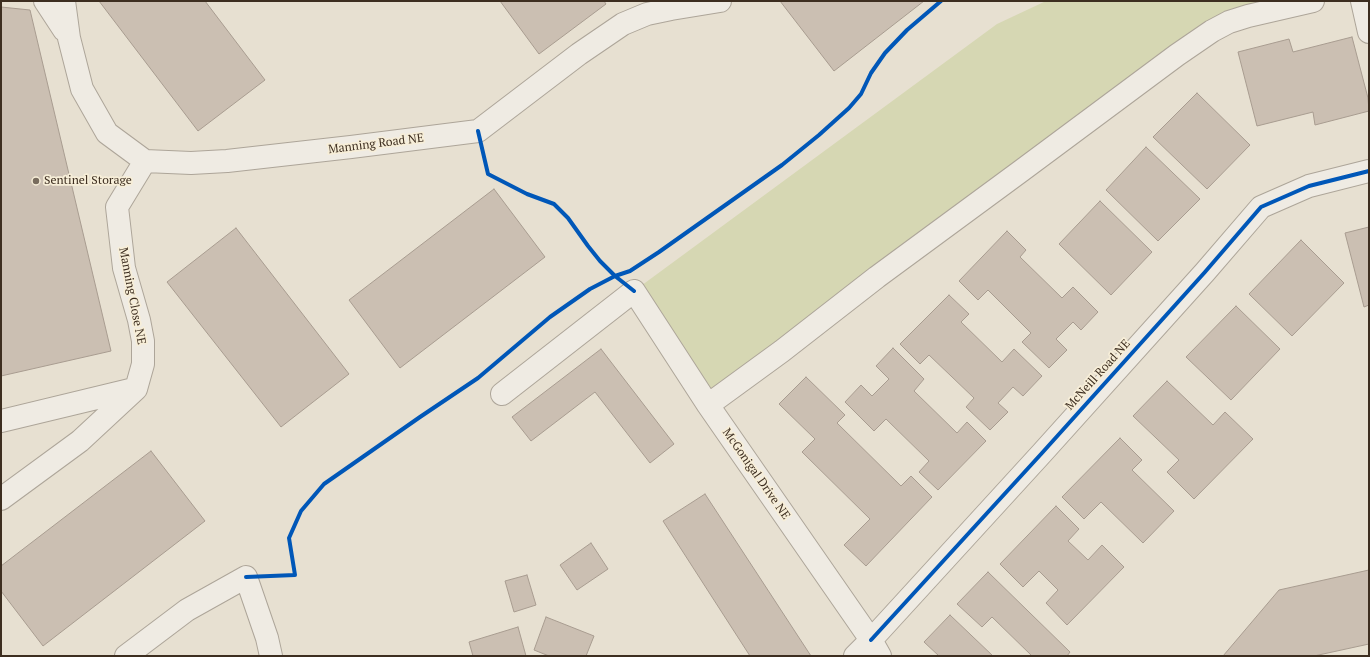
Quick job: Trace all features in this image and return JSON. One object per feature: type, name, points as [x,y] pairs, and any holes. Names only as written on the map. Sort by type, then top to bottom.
[{"type":"street","points":[[45,1],[69,38]]},
{"type":"street","points":[[64,1],[69,38],[82,89],[107,133],[145,161]]},
{"type":"street","name":"Manning Road NE","points":[[145,161],[227,161],[478,131],[579,54],[623,24],[647,14],[720,1]]},
{"type":"street","points":[[708,405],[1212,30],[1228,22],[1248,16],[1313,1]]},
{"type":"street","points":[[1362,1],[1369,32]]},
{"type":"street","name":"Manning Close NE","points":[[136,389],[143,364],[143,341],[139,320],[124,268],[117,207],[145,161]]},
{"type":"street","name":"McNeill Road NE","points":[[854,656],[876,648],[1047,448],[1205,272],[1261,207],[1309,186],[1369,171]]},
{"type":"street","name":"McGonigal Drive NE","points":[[502,394],[634,292],[708,405],[876,648]]},
{"type":"street","points":[[1,421],[136,389]]},
{"type":"street","points":[[1,499],[80,441],[136,389]]},
{"type":"street","points":[[126,656],[187,610],[246,577],[267,638],[271,656]]},
{"type":"green space","points":[[1046,1],[1313,1],[1248,16],[708,405],[634,291],[997,24]]},
{"type":"building","points":[[99,1],[205,1],[265,80],[198,131]]},
{"type":"building","points":[[500,1],[604,1],[606,4],[539,54]]},
{"type":"building","points":[[780,1],[924,1],[834,71]]},
{"type":"building","name":"Sentinel Storage","points":[[1,7],[30,10],[111,351],[1,376]]},
{"type":"building","points":[[1352,37],[1368,98],[1369,111],[1315,125],[1313,112],[1257,126],[1238,52],[1289,39],[1293,52]]},
{"type":"building","points":[[1197,93],[1250,145],[1207,189],[1153,137]]},
{"type":"building","points":[[1146,147],[1200,199],[1158,241],[1106,190]]},
{"type":"building","points":[[494,189],[545,257],[400,368],[349,300]]},
{"type":"building","points":[[1100,201],[1152,252],[1111,295],[1059,244]]},
{"type":"building","points":[[1369,227],[1369,305],[1364,307],[1345,233]]},
{"type":"building","points":[[236,228],[349,374],[281,427],[167,282]]},
{"type":"building","points":[[1007,231],[1026,250],[1020,257],[1062,298],[1073,287],[1098,312],[1081,330],[1073,322],[1056,339],[1067,350],[1049,368],[1022,342],[1031,333],[988,290],[978,300],[959,281]]},
{"type":"building","points":[[1301,240],[1344,283],[1292,336],[1249,294]]},
{"type":"building","points":[[949,295],[969,314],[961,322],[1002,362],[1014,349],[1042,376],[1023,396],[1013,387],[998,403],[1008,412],[990,430],[966,407],[974,398],[929,355],[920,364],[900,344]]},
{"type":"building","points":[[1236,306],[1280,349],[1231,400],[1186,357]]},
{"type":"building","points":[[893,348],[924,379],[914,391],[957,433],[967,422],[986,441],[938,490],[919,472],[929,461],[886,419],[874,431],[845,402],[861,385],[872,396],[889,379],[876,366]]},
{"type":"building","points":[[601,349],[674,444],[650,463],[595,392],[531,441],[512,417]]},
{"type":"building","points":[[806,377],[845,415],[837,423],[901,486],[911,476],[932,497],[866,566],[844,545],[870,519],[802,452],[815,439],[779,404]]},
{"type":"building","points":[[1167,381],[1213,425],[1225,412],[1253,439],[1194,499],[1167,472],[1179,460],[1133,416]]},
{"type":"building","points":[[1120,438],[1142,460],[1132,470],[1174,511],[1143,543],[1101,502],[1084,519],[1062,497]]},
{"type":"building","points":[[151,451],[205,521],[43,646],[1,591],[1,566]]},
{"type":"building","points":[[705,494],[811,656],[750,656],[663,521]]},
{"type":"building","points":[[1056,506],[1079,529],[1068,541],[1088,560],[1102,545],[1124,567],[1067,625],[1046,603],[1058,590],[1039,571],[1023,587],[1000,564]]},
{"type":"building","points":[[591,543],[608,569],[577,590],[560,565]]},
{"type":"building","points":[[1369,570],[1369,644],[1314,656],[1223,656],[1279,590]]},
{"type":"building","points":[[988,572],[1070,652],[1067,656],[1032,656],[992,617],[982,627],[957,604]]},
{"type":"building","points":[[527,575],[536,605],[514,612],[505,581]]},
{"type":"building","points":[[950,615],[993,656],[939,656],[924,642]]},
{"type":"building","points":[[546,617],[594,636],[586,656],[549,656],[534,650]]},
{"type":"building","points":[[518,627],[526,656],[473,656],[469,642]]},
{"type":"cycle path","points":[[478,131],[488,174],[527,194],[554,204],[568,218],[600,261],[615,276],[630,271],[659,252],[782,165],[819,135],[849,108],[861,94],[871,73],[885,53],[907,30],[941,1]]},
{"type":"cycle path","points":[[871,640],[1042,453],[1205,272],[1261,207],[1309,186],[1369,171]]},
{"type":"cycle path","points":[[246,577],[295,575],[289,538],[301,511],[324,484],[478,378],[550,317],[590,289],[615,276],[634,291]]},
{"type":"place","name":"Sentinel Storage","points":[[36,181]]}]
